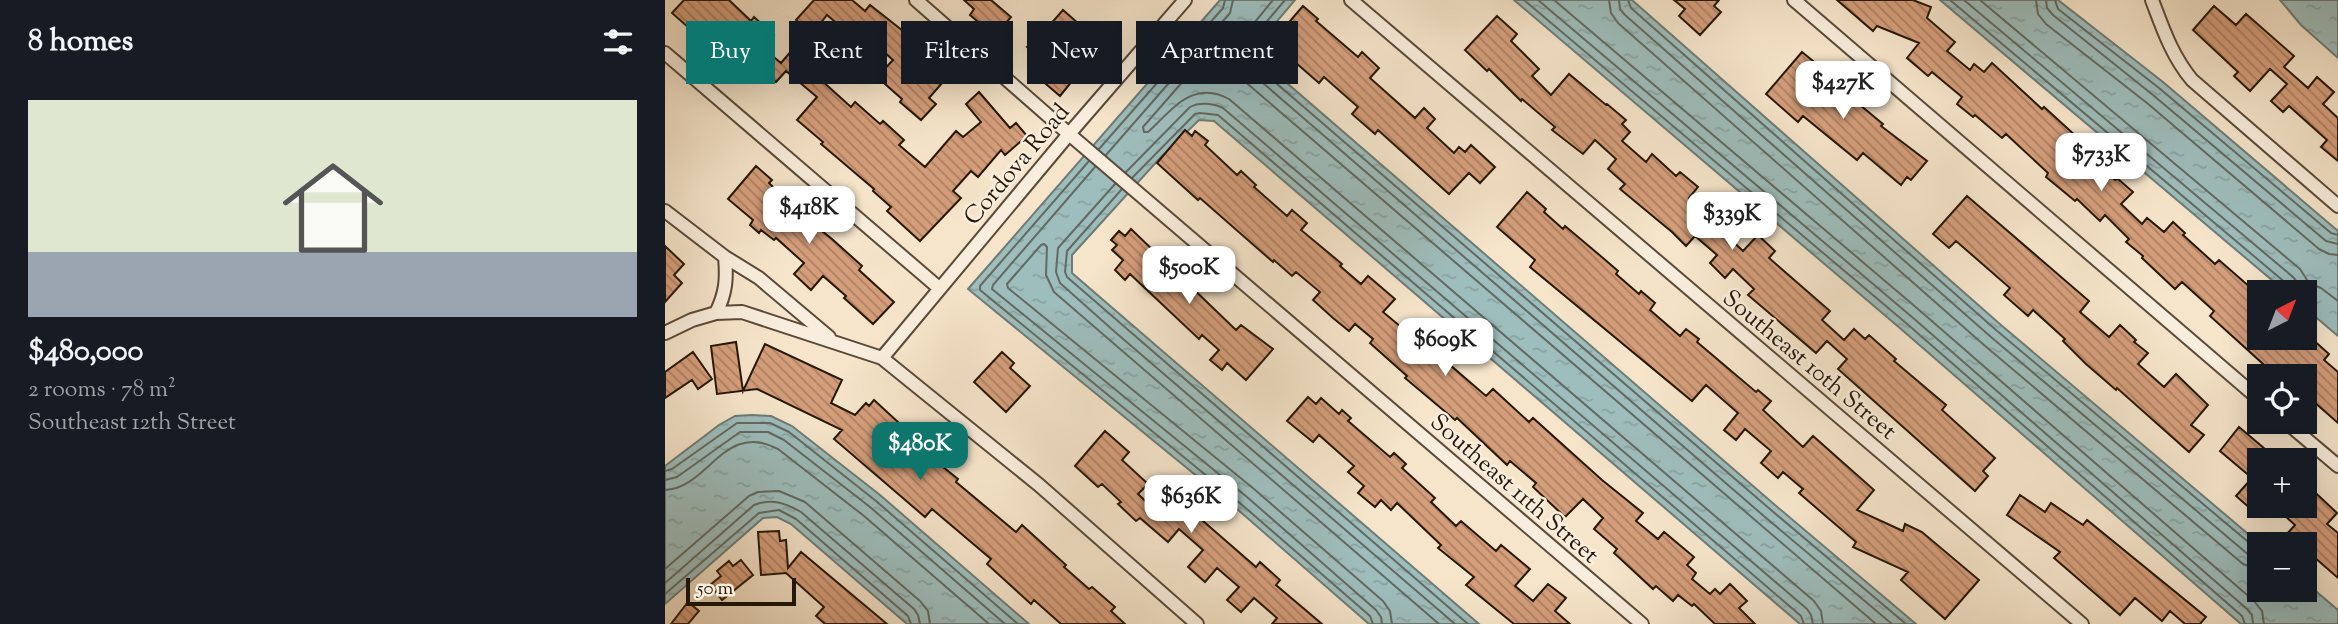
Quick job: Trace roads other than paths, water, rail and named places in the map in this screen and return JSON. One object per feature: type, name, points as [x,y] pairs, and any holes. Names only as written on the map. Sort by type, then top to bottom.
[{"type":"street","name":"Cordova Road","points":[[882,358],[1185,0]]},
{"type":"street","name":"Southeast 10th Street","points":[[1352,0],[2082,624]]},
{"type":"street","points":[[1794,0],[2247,389]]},
{"type":"street","points":[[2152,0],[2171,49],[2192,80],[2338,206]]},
{"type":"street","name":"Southeast 11th Street","points":[[918,1],[1069,134],[1642,624]]},
{"type":"street","points":[[665,53],[939,288]]},
{"type":"street","points":[[665,211],[725,257],[759,278],[835,342]]},
{"type":"street","points":[[716,313],[727,282],[725,257]]},
{"type":"street","points":[[665,333],[692,320],[716,313],[742,312],[882,358],[1039,485],[1197,624]]},
{"type":"street","points":[[2300,434],[2338,466]]},
{"type":"water","points":[[1220,0],[1295,0],[1277,21],[1202,21]]},
{"type":"water","points":[[1514,0],[1632,0],[2001,325],[2247,533],[2247,602],[2317,602],[2317,592],[2338,610],[2338,624],[2241,624],[1901,329]]},
{"type":"water","points":[[1940,0],[2058,0],[2163,82],[2338,231],[2338,336],[2317,318],[2317,280],[2272,280]]},
{"type":"water","points":[[2280,0],[2338,0],[2338,58],[2301,25]]},
{"type":"water","points":[[1147,84],[1288,84],[1916,624],[1800,624],[1214,121],[1199,120],[1160,158],[1072,255],[1072,273],[1479,624],[1369,624],[1237,509],[968,289]]},
{"type":"water","points":[[735,416],[771,416],[792,426],[880,495],[1029,624],[907,624],[791,524],[777,517],[763,518],[665,604],[665,466],[719,425]]}]
